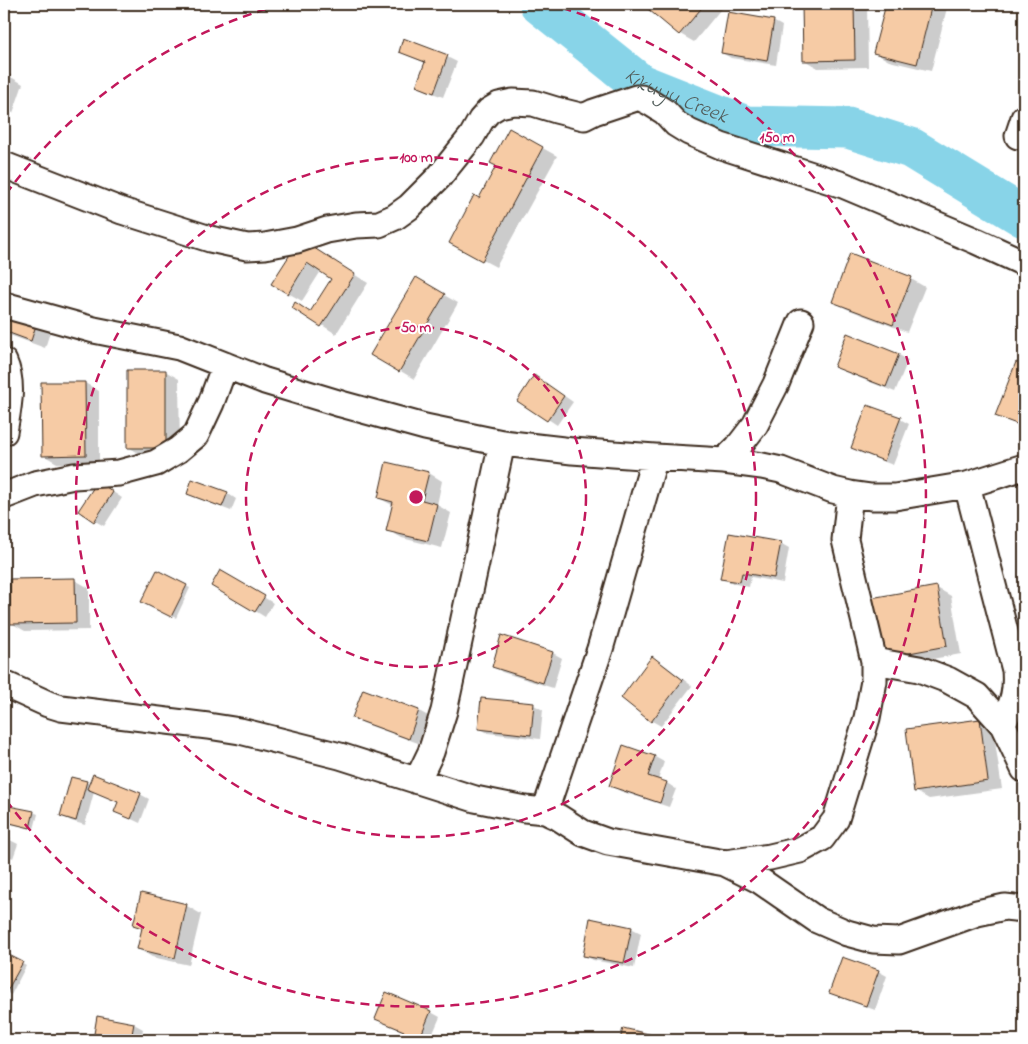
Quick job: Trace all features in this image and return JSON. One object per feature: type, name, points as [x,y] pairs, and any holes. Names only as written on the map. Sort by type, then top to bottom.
[{"type":"street","points":[[4,165],[122,211],[210,239],[247,247],[265,246],[297,240],[327,230],[356,225],[379,224],[396,217],[409,207],[439,177],[472,136],[481,120],[499,104],[513,102],[533,103],[584,117],[594,112],[641,98],[665,112],[676,124],[689,132],[721,146],[843,185],[1024,263]]},
{"type":"street","points":[[4,305],[94,330],[179,347],[265,380],[341,404],[425,427],[502,443],[572,451],[724,461],[762,466],[781,470],[827,488],[870,497],[895,497],[966,485],[1024,467]]},
{"type":"street","points":[[724,461],[755,425],[776,384],[801,322]]},
{"type":"street","points":[[4,362],[9,386],[9,405],[4,432]]},
{"type":"street","points":[[4,496],[35,484],[74,476],[119,473],[156,463],[178,450],[196,435],[211,403],[225,365]]},
{"type":"street","points":[[417,781],[431,752],[444,711],[502,443]]},
{"type":"street","points":[[545,811],[600,649],[655,457]]},
{"type":"street","points":[[966,485],[1014,623],[1016,685],[1013,701],[1003,725]]},
{"type":"street","points":[[725,863],[770,857],[800,850],[822,838],[836,819],[867,718],[874,681],[874,660],[845,540],[850,494]]},
{"type":"street","points":[[874,660],[918,669],[948,680],[977,696],[1003,725],[1024,769]]},
{"type":"street","points":[[4,684],[61,708],[240,731],[340,756],[475,799],[545,811],[583,833],[608,842],[725,863],[759,880],[817,920],[847,933],[873,940],[899,941],[977,913],[1005,907],[1024,909]]},
{"type":"building","points":[[644,4],[705,4],[679,35]]},
{"type":"building","points":[[802,4],[854,4],[855,60],[803,61]]},
{"type":"building","points":[[886,4],[932,4],[917,64],[873,53]]},
{"type":"building","points":[[728,12],[774,20],[767,61],[721,53]]},
{"type":"building","points":[[403,38],[448,55],[434,93],[416,86],[425,62],[399,52]]},
{"type":"building","points":[[4,72],[10,75],[4,92]]},
{"type":"building","points":[[509,128],[543,147],[482,261],[449,243],[474,195],[479,198],[496,166],[490,163]]},
{"type":"building","points":[[300,239],[355,274],[321,327],[292,308],[295,302],[310,312],[331,279],[307,263],[288,294],[271,284]]},
{"type":"building","points":[[850,253],[912,277],[893,325],[832,302]]},
{"type":"building","points":[[416,277],[445,294],[399,372],[370,355]]},
{"type":"building","points":[[4,312],[37,322],[31,341],[4,331]]},
{"type":"building","points":[[847,333],[899,354],[886,387],[834,367]]},
{"type":"building","points":[[1016,362],[1024,365],[1024,420],[1022,426],[995,416]]},
{"type":"building","points":[[127,370],[166,370],[166,448],[127,448]]},
{"type":"building","points":[[534,375],[564,396],[547,421],[517,401]]},
{"type":"building","points":[[41,382],[85,382],[86,455],[42,456]]},
{"type":"building","points":[[867,405],[901,417],[884,461],[851,448]]},
{"type":"building","points":[[386,462],[429,472],[422,500],[437,504],[428,541],[386,531],[393,502],[378,498]]},
{"type":"building","points":[[192,479],[228,492],[222,507],[187,494]]},
{"type":"building","points":[[98,481],[113,492],[94,522],[78,511]]},
{"type":"building","points":[[729,533],[781,542],[774,578],[742,573],[740,582],[720,579]]},
{"type":"building","points":[[157,570],[187,585],[171,617],[141,602]]},
{"type":"building","points":[[220,570],[265,596],[255,612],[211,586]]},
{"type":"building","points":[[75,578],[76,623],[10,624],[10,579]]},
{"type":"building","points":[[937,586],[947,646],[882,658],[871,598]]},
{"type":"building","points":[[501,635],[553,652],[543,683],[492,667]]},
{"type":"building","points":[[652,656],[683,680],[651,722],[621,698]]},
{"type":"building","points":[[363,689],[419,710],[409,739],[352,718]]},
{"type":"building","points":[[481,698],[534,703],[531,735],[478,729]]},
{"type":"building","points":[[980,719],[988,781],[914,792],[906,729]]},
{"type":"building","points":[[623,745],[655,756],[648,776],[667,782],[660,803],[609,786]]},
{"type":"building","points":[[93,774],[141,793],[131,819],[114,812],[118,802],[87,789]]},
{"type":"building","points":[[71,777],[87,781],[76,821],[60,816]]},
{"type":"building","points":[[9,806],[34,811],[30,828],[6,822]]},
{"type":"building","points":[[4,836],[10,838],[4,853]]},
{"type":"building","points":[[141,893],[187,904],[175,958],[137,949],[142,928],[133,925]]},
{"type":"building","points":[[590,918],[632,927],[624,963],[583,956]]},
{"type":"building","points":[[9,955],[23,962],[6,993],[4,992],[4,965]]},
{"type":"building","points":[[842,957],[879,970],[866,1006],[829,993]]},
{"type":"building","points":[[386,992],[431,1011],[419,1040],[400,1040],[404,1031],[375,1019]]},
{"type":"building","points":[[97,1016],[134,1023],[131,1040],[93,1040]]},
{"type":"building","points":[[623,1028],[653,1035],[651,1040],[620,1040]]},
{"type":"waterway","name":"Kikuyu Creek","points":[[540,4],[640,84],[746,126],[848,128],[911,148],[1024,217]]}]
